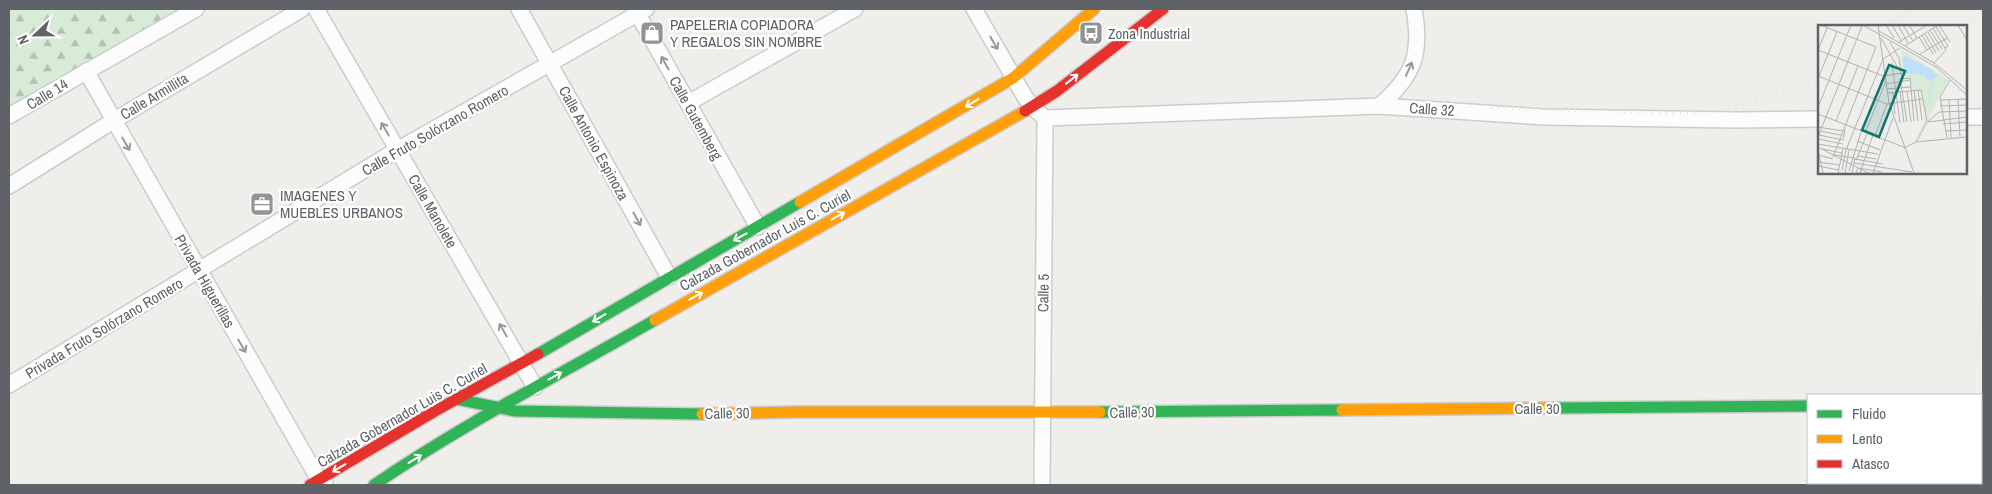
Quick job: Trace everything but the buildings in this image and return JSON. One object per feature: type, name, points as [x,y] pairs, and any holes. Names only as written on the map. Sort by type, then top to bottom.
[{"type":"main road","name":"Calzada Gobernador Luis C. Curiel","points":[[320,484],[456,400],[1013,78],[1094,9]]},
{"type":"main road","name":"Calzada Gobernador Luis C. Curiel","points":[[374,485],[400,467],[498,408],[1032,107],[1056,91],[1163,9]]},
{"type":"main road","name":"Calle 30","points":[[456,400],[515,411],[720,414],[1807,406]]},
{"type":"street","name":"Calle 14","points":[[9,116],[196,9]]},
{"type":"street","name":"Calle Armillita","points":[[9,186],[113,121],[302,9]]},
{"type":"street","name":"Calle Manolete","points":[[316,9],[536,388]]},
{"type":"street","name":"Calle Antonio Espinoza","points":[[519,9],[668,277]]},
{"type":"street","points":[[688,103],[855,9]]},
{"type":"street","points":[[974,9],[1013,78],[1032,107],[1045,118]]},
{"type":"street","points":[[1379,106],[1399,88],[1410,68],[1418,33],[1414,9]]},
{"type":"street","name":"Calle Fruto Solórzano Romero","points":[[199,270],[397,150],[550,64],[640,10]]},
{"type":"street","name":"Calle Gutemberg","points":[[640,10],[688,103],[758,227]]},
{"type":"street","name":"Privada Higuerillas","points":[[86,71],[320,484]]},
{"type":"street","name":"Calle 32","points":[[1045,118],[1379,106],[1544,117],[1736,120],[1818,119]]},
{"type":"street","points":[[1967,117],[1983,117]]},
{"type":"street","name":"Calle 5","points":[[1042,485],[1045,118]]},
{"type":"street","name":"Privada Fruto Solórzano Romero","points":[[9,385],[199,270]]},
{"type":"green space","points":[[9,9],[188,9],[9,114]]},
{"type":"railway","points":[[1891,25],[1908,9]]},
{"type":"railway","points":[[1491,107],[1577,111],[1700,112],[1762,101],[1792,91],[1818,79]]},
{"type":"railway","points":[[1972,394],[1983,293]]},
{"type":"railway","points":[[1982,394],[1983,371]]},
{"type":"traffic: fast","points":[[538,354],[800,202]]},
{"type":"traffic: fast","points":[[374,485],[477,420],[655,320]]},
{"type":"traffic: fast","points":[[456,399],[515,411],[702,414]]},
{"type":"traffic: fast","points":[[1553,408],[1807,406]]},
{"type":"traffic: fast","points":[[1100,412],[1342,410]]},
{"type":"traffic: slow","points":[[800,202],[1013,78],[1094,9]]},
{"type":"traffic: slow","points":[[655,320],[1025,111]]},
{"type":"traffic: slow","points":[[1342,410],[1553,408]]},
{"type":"traffic: slow","points":[[702,414],[797,412],[1100,412]]},
{"type":"traffic: jam","points":[[1025,111],[1057,91],[1163,9]]},
{"type":"traffic: jam","points":[[310,485],[435,411],[538,354]]},
{"type":"place","name":"PAPELERIA COPIADORA Y REGALOS SIN NOMBRE","points":[[652,33]]},
{"type":"place","name":"Zona Industrial","points":[[1091,33]]},
{"type":"place","name":"IMAGENES Y MUEBLES URBANOS","points":[[262,204]]}]
